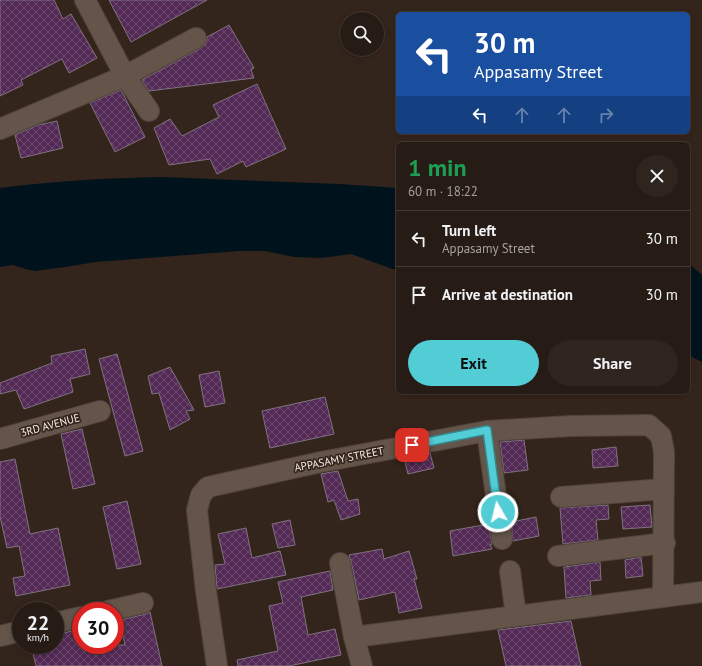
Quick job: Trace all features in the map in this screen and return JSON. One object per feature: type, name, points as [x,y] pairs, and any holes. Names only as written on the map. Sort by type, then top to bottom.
[{"type":"street","points":[[85,0],[125,76],[149,111]]},
{"type":"street","points":[[0,129],[125,76],[196,38]]},
{"type":"street","name":"3RD AVENUE","points":[[0,439],[100,411]]},
{"type":"street","name":"APPASAMY STREET","points":[[217,666],[206,591],[197,510],[200,495],[208,487],[321,462],[487,430],[571,426],[649,426],[661,436],[663,444],[664,489]]},
{"type":"street","points":[[487,430],[502,539]]},
{"type":"street","points":[[561,497],[664,489],[664,597]]},
{"type":"street","points":[[558,556],[665,543]]},
{"type":"street","points":[[340,563],[354,637],[362,666]]},
{"type":"street","points":[[510,571],[516,616]]},
{"type":"street","points":[[354,637],[702,592]]},
{"type":"street","points":[[124,607],[143,603]]},
{"type":"street","points":[[0,636],[12,633]]},
{"type":"water","points":[[162,177],[339,184],[396,188],[396,270],[351,254],[322,258],[294,257],[265,251],[239,251],[96,262],[35,271],[13,265],[0,267],[0,188],[40,183]]},
{"type":"water","points":[[690,265],[702,275],[702,362],[690,356]]},
{"type":"building","points":[[0,0],[54,0],[63,19],[71,14],[97,58],[69,73],[62,59],[21,80],[23,85],[0,96]]},
{"type":"building","points":[[109,0],[207,0],[131,42]]},
{"type":"building","points":[[229,25],[254,68],[251,70],[254,78],[149,91],[142,80],[201,48],[206,44],[207,37]]},
{"type":"building","points":[[257,84],[286,149],[246,167],[243,161],[217,174],[210,159],[169,165],[154,128],[170,119],[182,136],[219,117],[213,105]]},
{"type":"building","points":[[121,90],[145,137],[115,152],[90,103]]},
{"type":"building","points":[[57,121],[63,148],[21,158],[15,135],[38,125]]},
{"type":"building","points":[[85,349],[90,374],[70,379],[73,392],[24,409],[16,390],[0,394],[0,383],[52,363],[51,356]]},
{"type":"building","points":[[117,354],[143,451],[125,456],[99,359]]},
{"type":"building","points":[[170,367],[194,410],[186,411],[190,419],[170,430],[159,393],[152,394],[148,376]]},
{"type":"building","points":[[219,371],[225,403],[205,407],[199,375]]},
{"type":"building","points":[[325,397],[334,434],[270,448],[262,411]]},
{"type":"building","points":[[82,429],[95,484],[73,489],[61,434]]},
{"type":"building","points":[[524,440],[528,470],[504,473],[500,442]]},
{"type":"building","points":[[616,447],[618,466],[593,468],[592,450]]},
{"type":"building","points":[[430,453],[434,468],[408,474],[404,458]]},
{"type":"building","points":[[15,459],[30,534],[58,528],[70,585],[16,596],[13,578],[25,576],[19,546],[7,548],[0,516],[0,462]]},
{"type":"building","points":[[338,471],[348,501],[358,499],[360,514],[341,520],[334,500],[328,502],[321,474]]},
{"type":"building","points":[[127,501],[141,564],[117,569],[103,507]]},
{"type":"building","points":[[608,505],[609,519],[596,520],[598,540],[563,544],[560,508]]},
{"type":"building","points":[[650,505],[652,527],[623,529],[621,507]]},
{"type":"building","points":[[536,517],[539,536],[513,541],[511,522]]},
{"type":"building","points":[[290,520],[295,545],[278,548],[272,524]]},
{"type":"building","points":[[483,525],[489,526],[492,544],[490,545],[492,549],[453,556],[450,531]]},
{"type":"building","points":[[246,528],[252,558],[280,551],[286,575],[217,589],[215,565],[225,564],[218,534]]},
{"type":"building","points":[[382,549],[384,559],[409,551],[417,579],[414,579],[422,608],[399,613],[395,592],[359,600],[349,555]]},
{"type":"building","points":[[641,557],[643,576],[626,578],[625,560]]},
{"type":"building","points":[[600,562],[601,580],[590,581],[591,595],[566,598],[564,567]]},
{"type":"building","points":[[330,571],[333,590],[301,597],[308,635],[335,629],[341,655],[289,666],[238,666],[237,660],[278,651],[269,606],[283,603],[278,582]]},
{"type":"building","points":[[150,612],[162,666],[36,666],[33,654],[64,654],[64,633],[72,631],[72,654],[124,654],[124,619]]},
{"type":"building","points":[[571,621],[581,666],[506,666],[498,630]]},
{"type":"route","points":[[412,445],[487,430],[498,512]]}]
